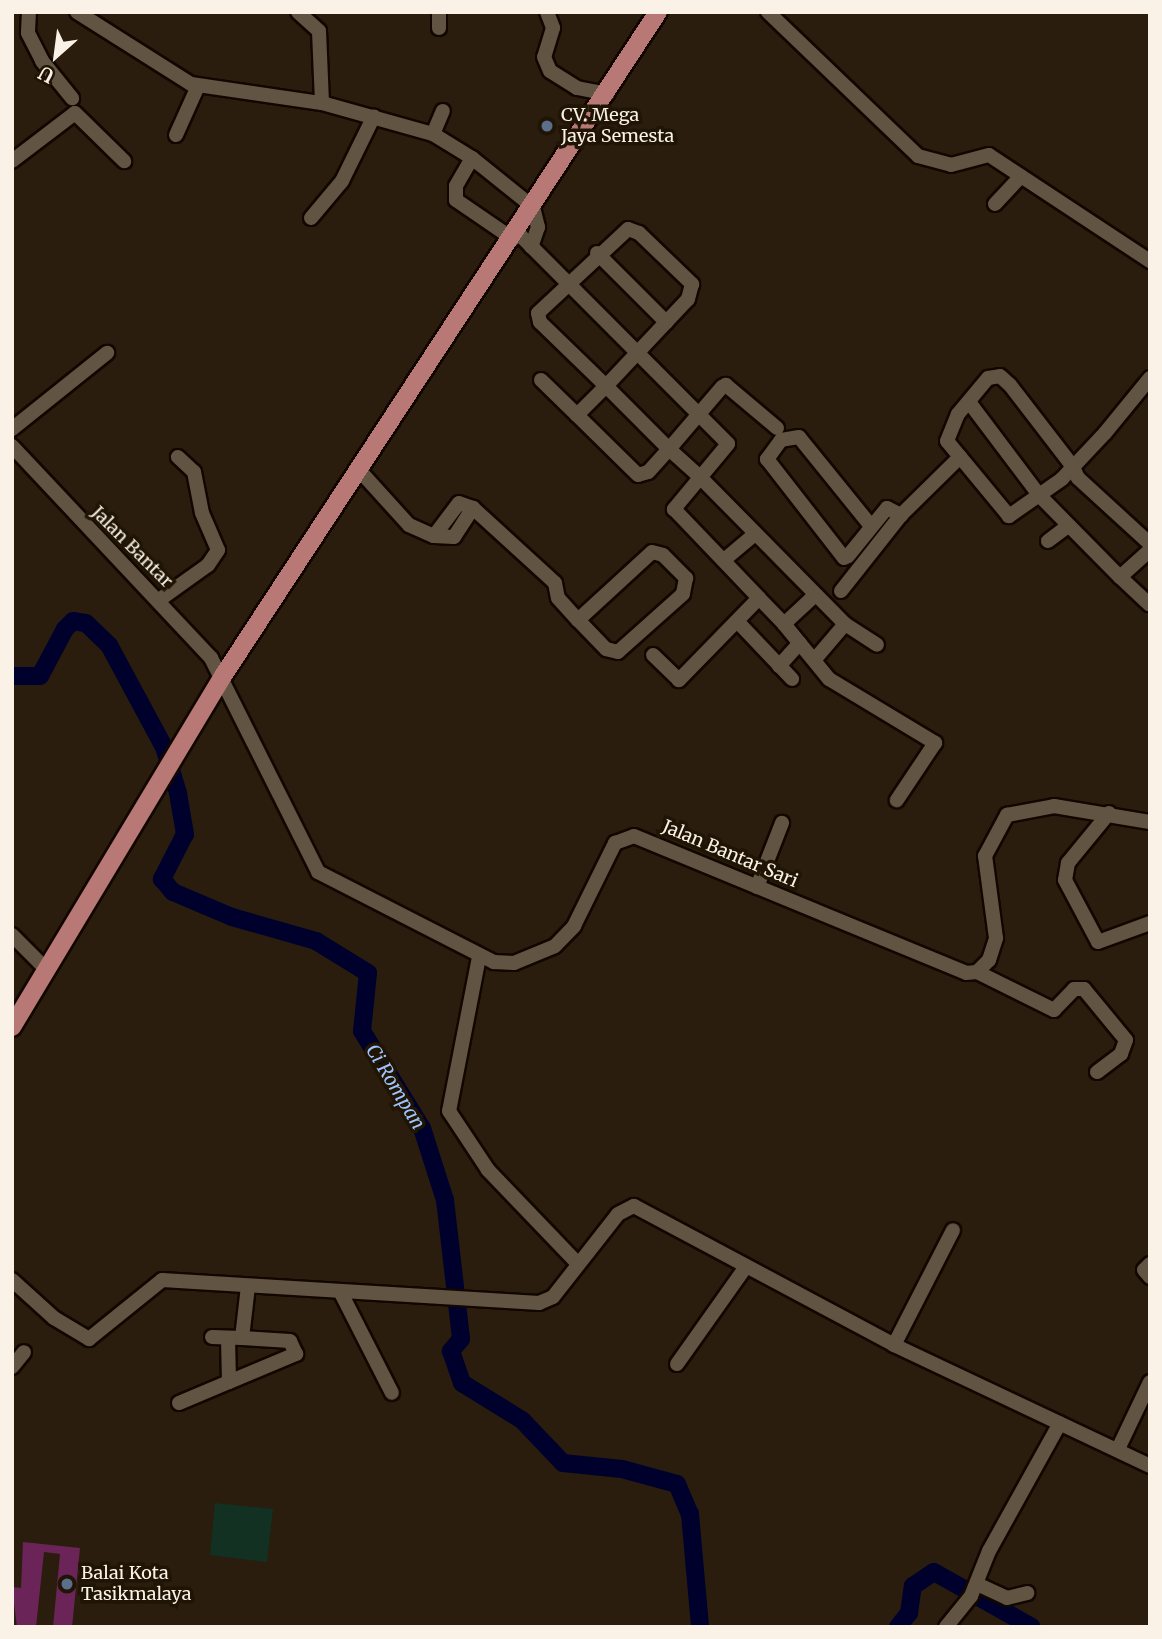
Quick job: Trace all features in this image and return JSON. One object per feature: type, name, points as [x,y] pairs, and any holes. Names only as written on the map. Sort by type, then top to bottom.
[{"type":"main road","points":[[12,1027],[183,747],[223,676],[515,235],[658,12]]},
{"type":"street","points":[[29,12],[28,33],[38,52],[72,98]]},
{"type":"street","points":[[77,12],[198,86],[322,103],[433,134],[472,158],[533,207],[538,227],[531,247]]},
{"type":"street","points":[[299,12],[316,23],[324,57],[322,103]]},
{"type":"street","points":[[439,12],[439,28]]},
{"type":"street","points":[[547,12],[553,28],[544,57],[550,71],[577,88],[607,94]]},
{"type":"street","points":[[768,12],[918,156],[951,164],[989,155],[1150,261]]},
{"type":"street","points":[[176,135],[198,86]]},
{"type":"street","points":[[433,134],[443,111]]},
{"type":"street","points":[[12,161],[75,113],[124,161]]},
{"type":"street","points":[[310,218],[342,181],[374,116]]},
{"type":"street","points":[[472,158],[456,187],[456,200],[531,247],[728,443],[674,509],[816,658],[832,681],[936,743],[897,800]]},
{"type":"street","points":[[995,204],[1021,176]]},
{"type":"street","points":[[578,415],[606,386],[691,295],[692,284],[634,230],[622,231],[597,253],[537,316],[606,386],[669,449],[700,477],[814,596],[845,624],[877,645]]},
{"type":"street","points":[[597,253],[666,322]]},
{"type":"street","points":[[12,429],[107,353]]},
{"type":"street","points":[[1150,378],[1073,467],[1009,516],[1003,513],[947,441],[969,401],[988,378],[1000,376],[1073,467],[1150,544]]},
{"type":"street","points":[[541,380],[638,475],[669,449],[729,385],[776,428]]},
{"type":"street","points":[[969,401],[1039,495],[1149,604]]},
{"type":"street","points":[[871,526],[799,437],[781,440],[767,460],[841,555],[848,556],[888,508],[901,515]]},
{"type":"street","name":"Jalan Bantar","points":[[12,446],[159,600],[223,676]]},
{"type":"street","points":[[159,600],[208,565],[218,550],[202,513],[194,472],[178,457]]},
{"type":"street","points":[[841,591],[901,515],[960,457]]},
{"type":"street","points":[[360,471],[410,525],[434,536],[454,537],[474,508],[555,583],[558,598],[578,620],[606,649],[618,652],[683,594],[685,578],[663,555],[652,552],[578,620]]},
{"type":"street","points":[[1048,541],[1069,525]]},
{"type":"street","points":[[724,560],[754,535]]},
{"type":"street","points":[[1121,577],[1150,550]]},
{"type":"street","points":[[784,625],[814,596]]},
{"type":"street","points":[[653,655],[679,680],[759,598]]},
{"type":"street","points":[[737,621],[792,679]]},
{"type":"street","points":[[816,658],[845,624]]},
{"type":"street","points":[[779,666],[800,643]]},
{"type":"street","name":"Jalan Bantar Sari","points":[[223,676],[318,872],[479,957],[514,963],[555,946],[574,926],[605,859],[623,838],[645,838],[966,973],[977,972],[1054,1010],[1074,989],[1084,989],[1126,1040],[1121,1054],[1097,1072]]},
{"type":"street","points":[[977,972],[989,960],[996,938],[985,856],[999,822],[1018,810],[1054,806],[1109,813],[1150,822]]},
{"type":"street","points":[[1109,813],[1068,863],[1065,880],[1098,942],[1150,923]]},
{"type":"street","points":[[757,887],[782,823]]},
{"type":"street","points":[[12,935],[46,969]]},
{"type":"street","points":[[479,957],[449,1111],[488,1170],[578,1264]]},
{"type":"street","points":[[12,1280],[54,1318],[89,1339],[157,1281],[341,1293],[443,1294],[539,1303],[553,1297],[618,1214],[634,1206],[745,1268],[894,1345],[1150,1466]]},
{"type":"street","points":[[894,1345],[953,1230]]},
{"type":"street","points":[[1150,1264],[1144,1270],[1150,1277]]},
{"type":"street","points":[[677,1364],[745,1268]]},
{"type":"street","points":[[229,1381],[235,1338],[248,1286]]},
{"type":"street","points":[[341,1293],[392,1393]]},
{"type":"street","points":[[179,1403],[296,1354],[290,1341],[212,1337]]},
{"type":"street","points":[[270,1340],[273,1365]]},
{"type":"street","points":[[12,1367],[24,1352]]},
{"type":"street","points":[[1118,1449],[1150,1382]]},
{"type":"street","points":[[946,1627],[975,1589],[989,1551],[1060,1423]]},
{"type":"street","points":[[975,1589],[1007,1598],[1027,1594]]},
{"type":"green space","points":[[215,1503],[273,1509],[267,1562],[210,1555]]},
{"type":"building","name":"Balai Kota Tasikmalaya","points":[[23,1542],[80,1548],[72,1627],[53,1627],[60,1554],[44,1552],[36,1627],[17,1627],[12,1587],[21,1588]]},
{"type":"waterway","name":"Ci Rompan","points":[[12,676],[40,676],[65,629],[73,621],[86,623],[109,645],[164,747],[178,793],[185,834],[162,879],[173,892],[232,917],[316,941],[368,973],[362,1031],[422,1128],[445,1200],[461,1339],[451,1351],[462,1383],[522,1420],[563,1463],[622,1469],[677,1484],[690,1514],[700,1627]]},
{"type":"waterway","name":"Ci Rompan","points":[[898,1627],[909,1613],[913,1586],[934,1572],[1032,1627]]},
{"type":"place","name":"CV. Mega Jaya Semesta","points":[[547,126]]},
{"type":"place","name":"Balai Kota Tasikmalaya","points":[[67,1584]]}]
